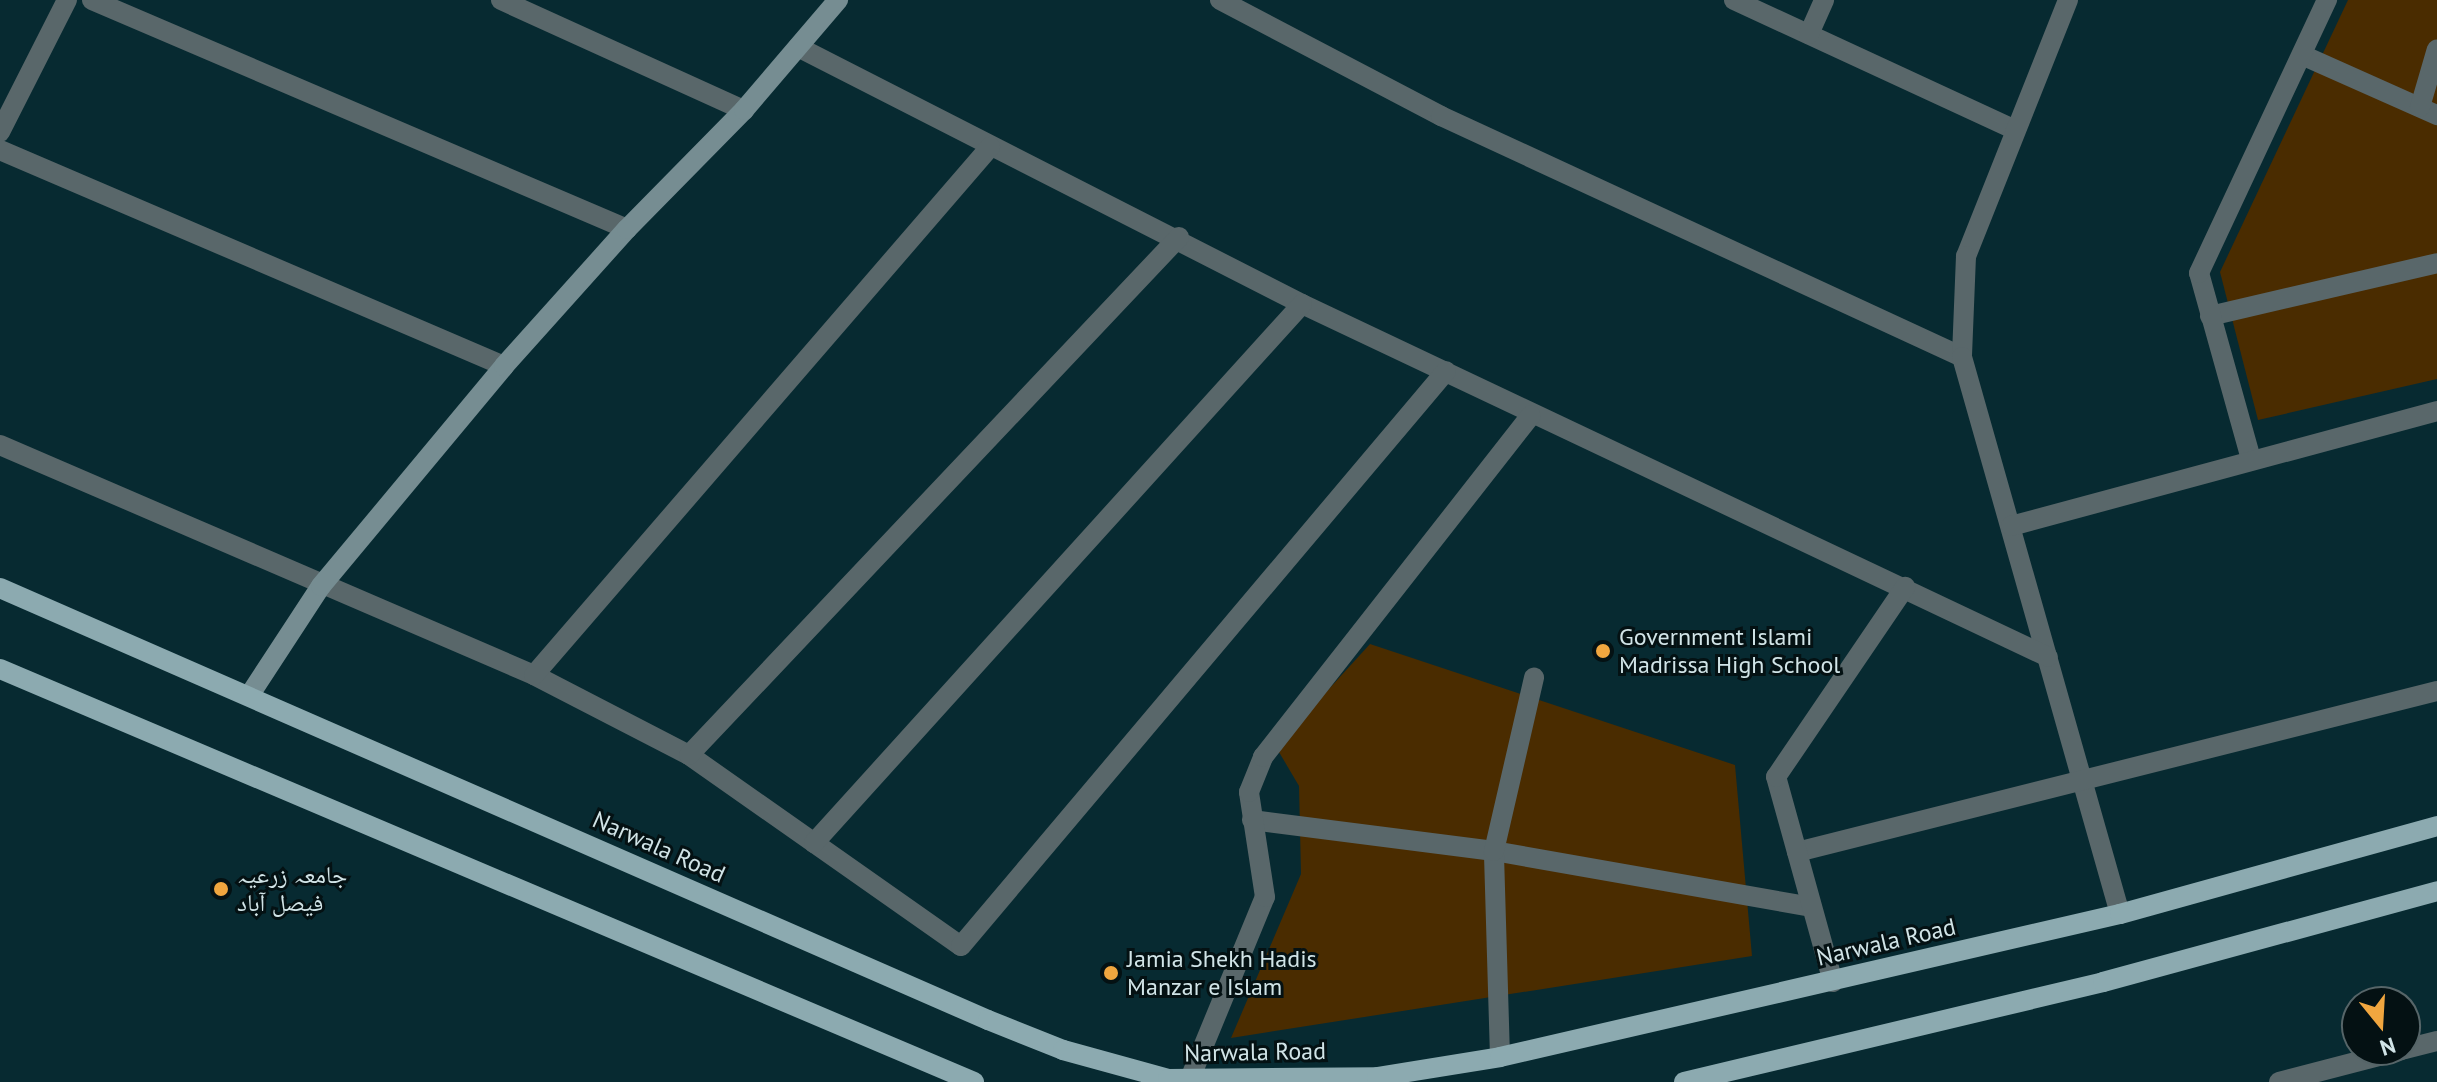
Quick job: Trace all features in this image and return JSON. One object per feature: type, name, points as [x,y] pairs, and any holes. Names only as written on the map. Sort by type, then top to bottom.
[{"type":"main road","name":"Narwala Road","points":[[0,588],[988,1020],[1063,1050],[1189,1081],[1380,1079],[1500,1057],[2120,914],[2437,826]]},
{"type":"main road","points":[[0,669],[974,1082]]},
{"type":"main road","points":[[1684,1082],[1751,1074],[2437,891]]},
{"type":"street","points":[[0,132],[67,0]]},
{"type":"street","points":[[92,0],[627,229]]},
{"type":"street","points":[[501,0],[744,110]]},
{"type":"street","points":[[249,696],[321,586],[504,366],[627,229],[744,110],[838,0]]},
{"type":"street","points":[[1220,0],[1441,116],[1962,357]]},
{"type":"street","points":[[1734,0],[2013,129]]},
{"type":"street","points":[[1809,34],[1824,0]]},
{"type":"street","points":[[2068,0],[2013,129],[1966,256],[1962,357],[2120,914]]},
{"type":"street","points":[[2251,459],[2199,273],[2327,0]]},
{"type":"street","points":[[798,47],[990,147],[1179,237],[1302,304],[2048,657]]},
{"type":"street","points":[[2302,55],[2429,111],[2437,49]]},
{"type":"street","points":[[534,675],[990,147]]},
{"type":"street","points":[[0,150],[504,366]]},
{"type":"street","points":[[689,755],[1179,237]]},
{"type":"street","points":[[2210,316],[2437,263]]},
{"type":"street","points":[[814,843],[1302,304]]},
{"type":"street","points":[[0,445],[321,586],[534,675],[689,755],[961,946],[1446,371]]},
{"type":"street","points":[[2011,526],[2437,411]]},
{"type":"street","points":[[1189,1081],[1265,897],[1249,792],[1263,757],[1531,415]]},
{"type":"street","points":[[1833,982],[1776,777],[1905,587]]},
{"type":"street","points":[[1500,1057],[1494,851],[1534,678]]},
{"type":"street","points":[[1797,852],[2437,691]]},
{"type":"street","points":[[1252,820],[1494,851],[1811,907]]},
{"type":"street","points":[[2279,1082],[2342,1066]]},
{"type":"shaded area","points":[[2348,0],[2437,0],[2437,379],[2258,420],[2220,272]]},
{"type":"shaded area","points":[[1370,644],[1735,765],[1752,956],[1231,1038],[1301,874],[1299,786],[1276,747]]},
{"type":"place","name":"Government Islami Madrissa High School","points":[[1603,651]]},
{"type":"place","name":"جامعہ زرعیہ فیصل آباد","points":[[221,889]]},
{"type":"place","name":"Jamia Shekh Hadis Manzar e Islam","points":[[1111,973]]}]
